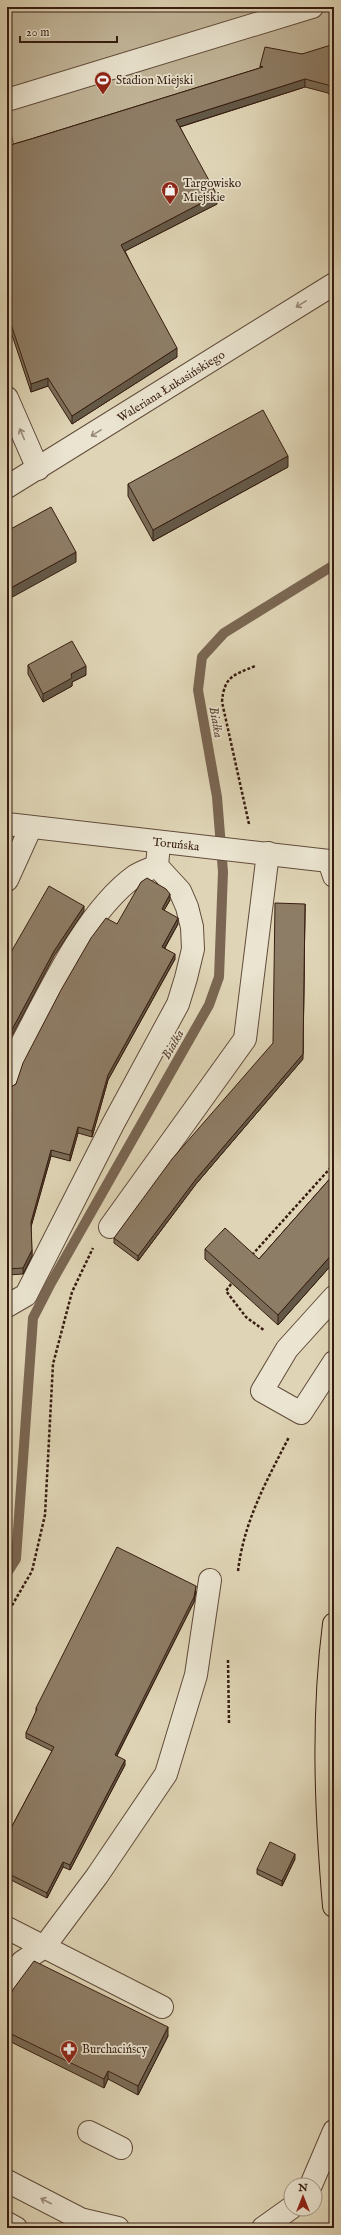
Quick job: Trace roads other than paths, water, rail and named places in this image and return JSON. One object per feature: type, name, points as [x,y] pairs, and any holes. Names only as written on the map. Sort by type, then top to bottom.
[{"type":"main road","points":[[334,1624],[329,1664],[325,1747],[334,1906]]},
{"type":"street","points":[[7,100],[312,7]]},
{"type":"street","name":"Waleriana Łukasińskiego","points":[[7,487],[334,284]]},
{"type":"street","points":[[7,398],[38,469]]},
{"type":"street","name":"Toruńska","points":[[7,824],[159,843],[260,852],[332,866]]},
{"type":"street","points":[[7,880],[31,827]]},
{"type":"street","points":[[7,1306],[26,1295],[178,1004],[193,949],[192,927],[187,907],[180,891],[157,866],[159,843]]},
{"type":"street","points":[[110,1227],[245,1039],[260,852]]},
{"type":"street","points":[[7,1081],[11,1064],[63,967],[99,910],[136,876],[157,866]]},
{"type":"street","points":[[334,1297],[287,1349],[262,1391],[301,1413],[334,1362]]},
{"type":"street","points":[[7,1986],[22,1962],[44,1947],[97,1876],[166,1774],[196,1675],[210,1580]]},
{"type":"street","points":[[7,1928],[162,2007]]},
{"type":"street","points":[[314,2177],[334,2131]]},
{"type":"street","points":[[89,2132],[121,2148]]},
{"type":"street","points":[[7,2181],[90,2223],[118,2228]]},
{"type":"street","points":[[262,2228],[283,2214]]},
{"type":"street","points":[[7,2223],[16,2228]]},
{"type":"waterway","name":"Białka","points":[[7,1573],[16,1559],[33,1318],[51,1283],[209,1005],[219,977],[223,872],[217,797],[198,690],[202,657],[224,633],[334,565]]},
{"type":"place","name":"Stadion Miejski","points":[[103,95]]},
{"type":"place","name":"Targowisko Miejskie","points":[[170,205]]},
{"type":"place","name":"Burchacińscy","points":[[69,2064]]}]
